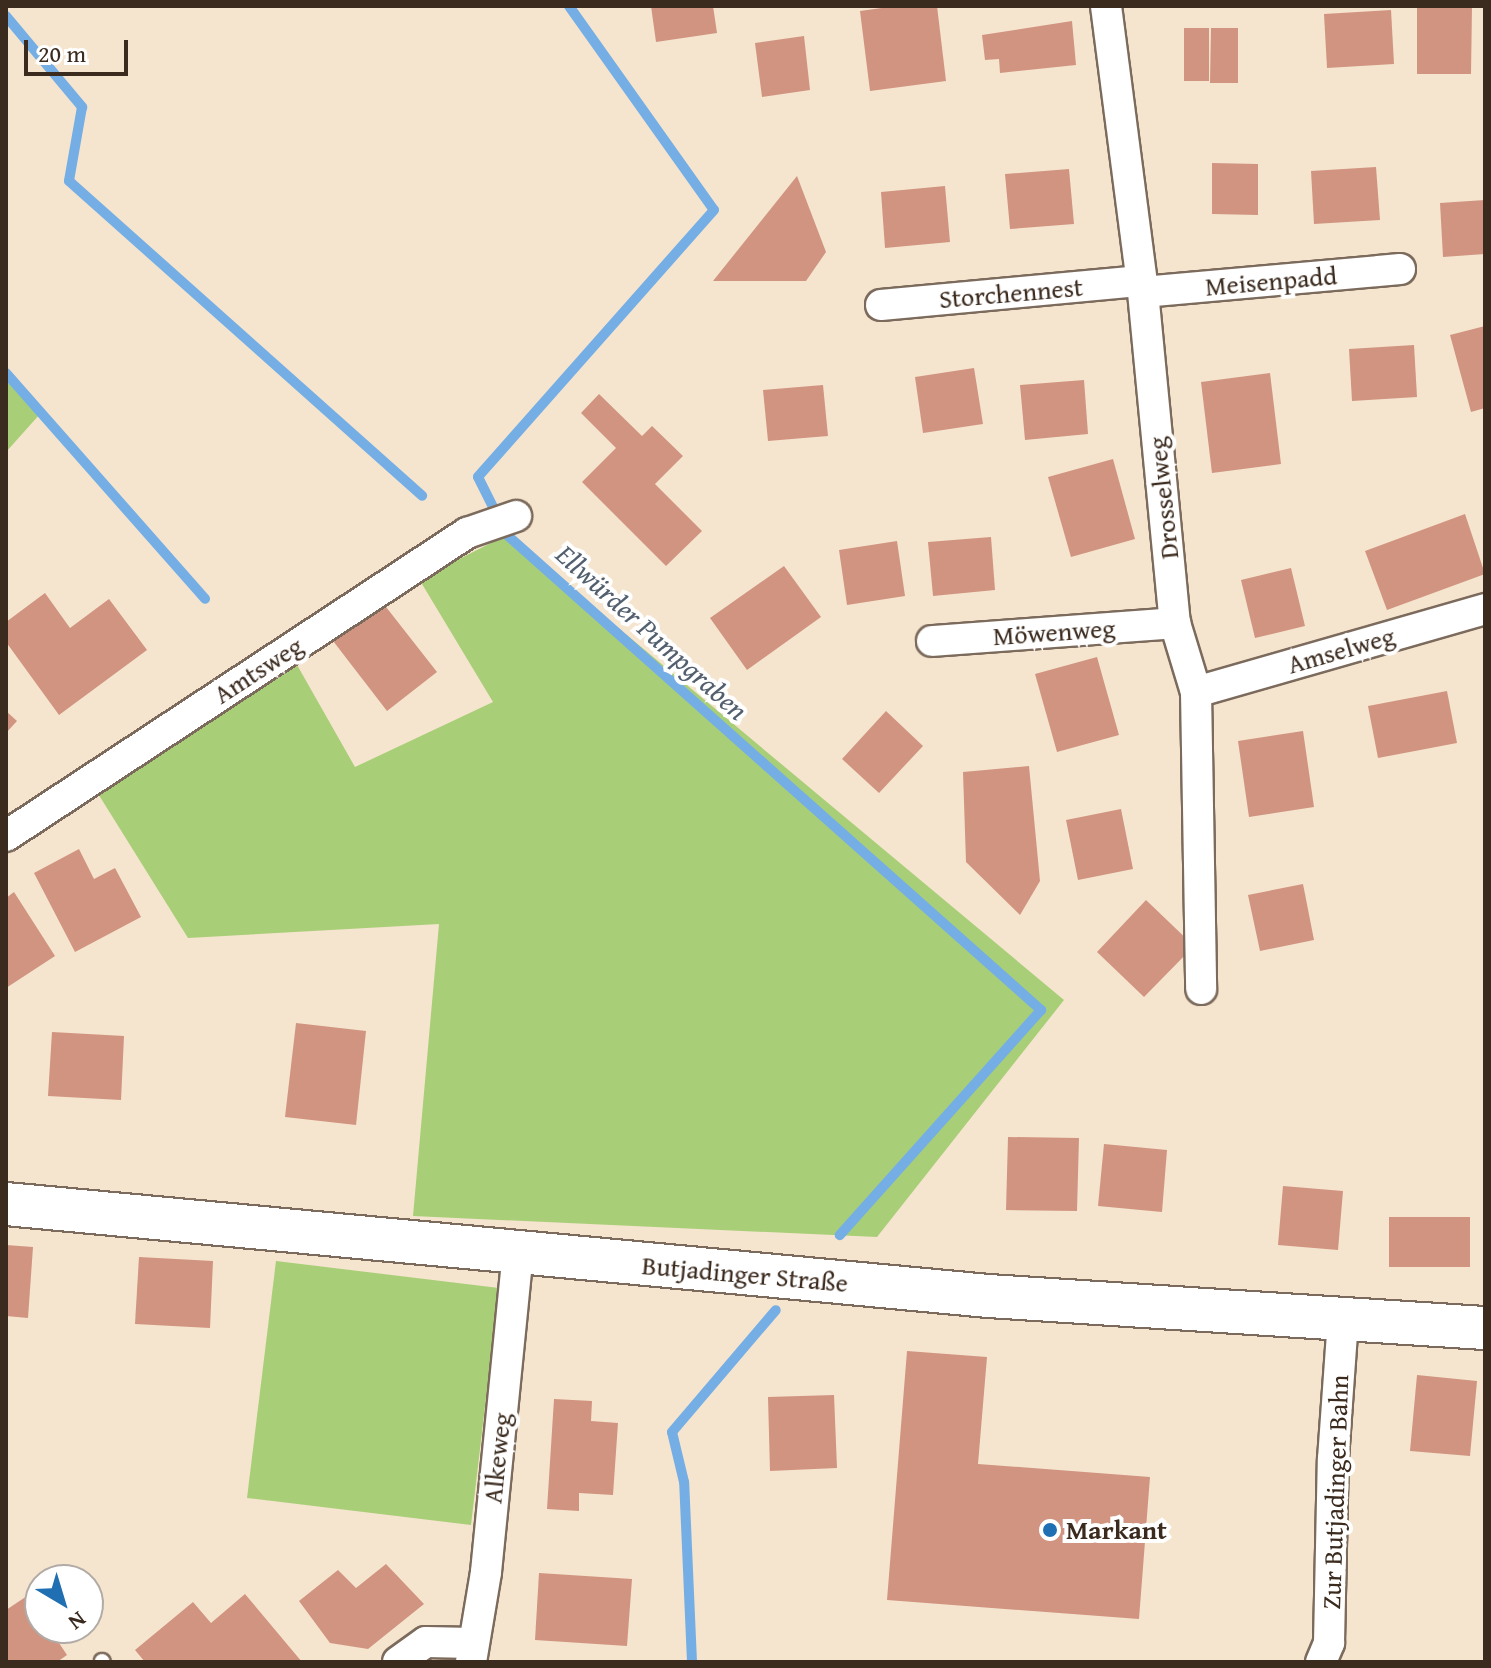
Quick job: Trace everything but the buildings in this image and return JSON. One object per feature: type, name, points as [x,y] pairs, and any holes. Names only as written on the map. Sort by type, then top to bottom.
[{"type":"main road","name":"Butjadinger Straße","points":[[6,1204],[989,1296],[1485,1328]]},
{"type":"street","name":"Drosselweg","points":[[1106,6],[1142,286],[1175,623],[1196,692],[1201,989]]},
{"type":"street","name":"Meisenpadd","points":[[1142,286],[1400,269]]},
{"type":"street","name":"Storchennest","points":[[881,305],[1142,286]]},
{"type":"street","name":"Amtsweg","points":[[6,836],[467,533],[516,516]]},
{"type":"street","name":"Amselweg","points":[[1196,692],[1485,609]]},
{"type":"street","name":"Möwenweg","points":[[932,641],[1175,623]]},
{"type":"street","name":"Alkeweg","points":[[472,1652],[486,1572],[518,1253]]},
{"type":"street","name":"Zur Butjadinger Bahn","points":[[1321,1662],[1329,1643],[1333,1459],[1343,1321]]},
{"type":"street","points":[[398,1662],[426,1642],[472,1652]]},
{"type":"green space","points":[[6,375],[40,414],[6,452]]},
{"type":"green space","points":[[507,535],[1064,1000],[877,1237],[413,1216],[439,924],[188,938],[92,784],[288,649],[355,767],[493,702],[419,579]]},
{"type":"green space","points":[[276,1261],[499,1288],[471,1525],[247,1498]]},
{"type":"waterway","name":"Ellwürder Pumpgraben","points":[[569,6],[714,210],[478,477],[507,535],[1041,1010],[840,1235]]},
{"type":"waterway","points":[[6,16],[82,107],[69,181],[422,496]]},
{"type":"waterway","points":[[6,373],[205,599]]},
{"type":"waterway","name":"Ellwürder Pumpgraben","points":[[692,1662],[684,1482],[672,1432],[776,1310]]},
{"type":"place","name":"Markant","points":[[1050,1530]]}]
